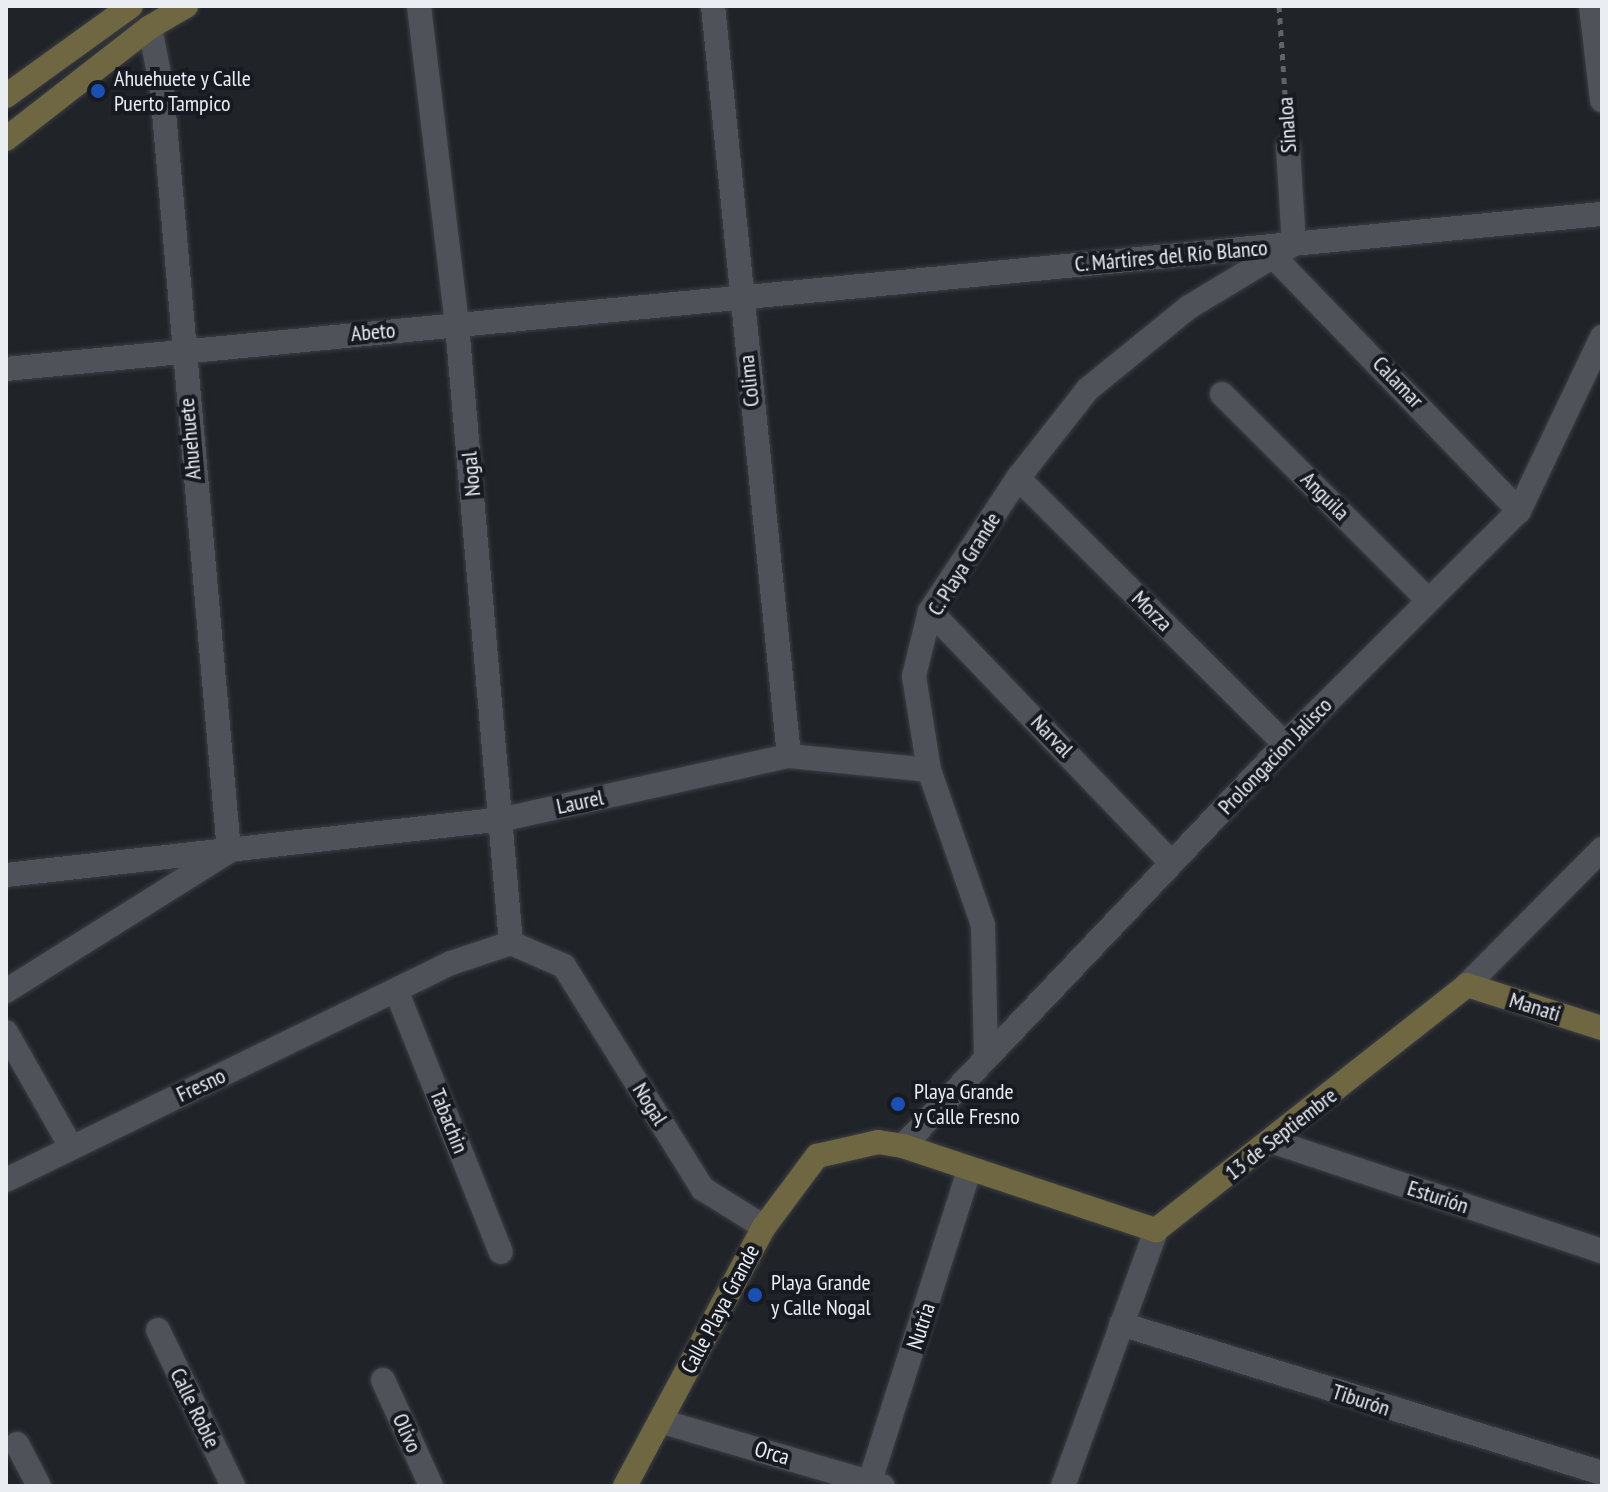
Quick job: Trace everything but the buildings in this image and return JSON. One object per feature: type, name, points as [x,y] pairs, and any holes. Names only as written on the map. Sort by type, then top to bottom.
[{"type":"street","points":[[6,96],[131,6]]},
{"type":"street","points":[[6,139],[150,27],[186,6]]},
{"type":"street","name":"Nogal","points":[[419,6],[457,325],[504,819],[511,943],[564,966],[703,1189],[764,1227]]},
{"type":"street","name":"Colima","points":[[713,6],[739,294],[789,756]]},
{"type":"street","points":[[1591,6],[1602,100]]},
{"type":"street","name":"Ahuehuete","points":[[150,27],[162,90],[181,349],[229,851]]},
{"type":"street","name":"Sinaloa","points":[[1288,147],[1294,244]]},
{"type":"street","name":"C. Mártires del Río Blanco","points":[[739,294],[1602,214]]},
{"type":"street","name":"C. Playa Grande","points":[[986,1057],[983,925],[929,770],[914,676],[930,611],[1018,478],[1088,389],[1189,307],[1294,244]]},
{"type":"street","name":"Calamar","points":[[1273,256],[1519,511]]},
{"type":"street","name":"Abeto","points":[[6,369],[739,294]]},
{"type":"street","name":"Prolongacion Jalisco","points":[[903,1146],[1285,744],[1427,599],[1519,511],[1602,337]]},
{"type":"street","name":"Anguila","points":[[1222,394],[1427,599]]},
{"type":"street","name":"Morza","points":[[1018,478],[1285,744]]},
{"type":"street","name":"Narval","points":[[930,611],[1172,863]]},
{"type":"street","name":"Laurel","points":[[6,875],[504,819],[789,756],[929,770]]},
{"type":"street","name":"13 de Septiembre","points":[[1156,1230],[1274,1142],[1467,985],[1602,849]]},
{"type":"street","name":"Laurel","points":[[6,991],[229,851]]},
{"type":"street","points":[[396,990],[511,943]]},
{"type":"street","name":"Manati","points":[[1467,985],[1602,1028]]},
{"type":"street","name":"Fresno","points":[[6,1180],[396,990]]},
{"type":"street","name":"Tabachin","points":[[396,990],[501,1252]]},
{"type":"street","points":[[6,1032],[71,1147]]},
{"type":"street","name":"Calle Playa Grande","points":[[625,1486],[764,1227],[817,1156],[878,1142],[903,1146],[1156,1230]]},
{"type":"street","name":"Esturión","points":[[1274,1142],[1602,1251]]},
{"type":"street","name":"Nutria","points":[[876,1484],[969,1170]]},
{"type":"street","points":[[1063,1486],[1156,1230]]},
{"type":"street","name":"Tiburón","points":[[1121,1324],[1602,1473]]},
{"type":"street","name":"Calle Roble","points":[[158,1330],[233,1486]]},
{"type":"street","name":"Olivo","points":[[383,1380],[431,1486]]},
{"type":"street","name":"Orca","points":[[660,1421],[876,1484]]},
{"type":"street","points":[[17,1444],[39,1486]]},
{"type":"path","name":"Sinaloa","points":[[1279,6],[1288,147]]},
{"type":"place","name":"Ahuehuete y Calle Puerto Tampico","points":[[98,91]]},
{"type":"place","name":"Playa Grande y Calle Fresno","points":[[898,1104]]},
{"type":"place","name":"Playa Grande y Calle Nogal","points":[[755,1295]]}]
